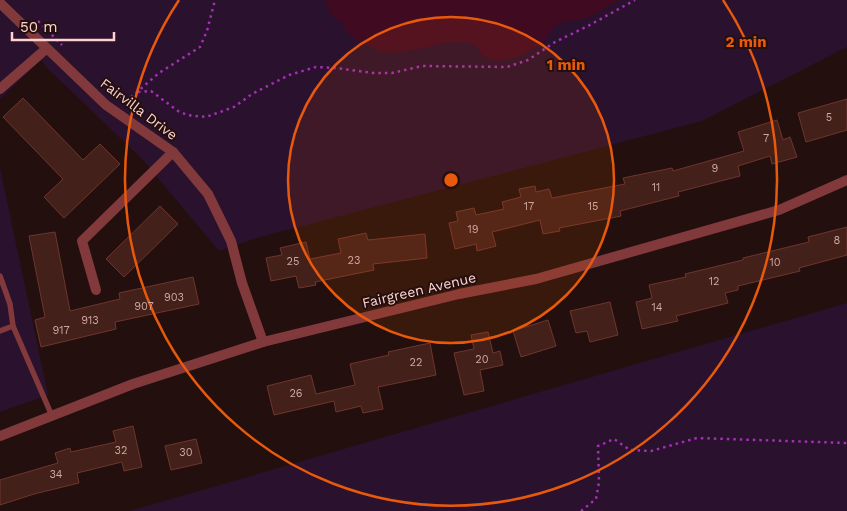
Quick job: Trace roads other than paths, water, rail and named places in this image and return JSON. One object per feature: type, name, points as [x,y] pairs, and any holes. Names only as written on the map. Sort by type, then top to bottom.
[{"type":"street","name":"Fairvilla Drive","points":[[0,3],[106,105],[173,152],[208,194],[231,241],[242,283],[263,342]]},
{"type":"street","points":[[0,88],[46,48]]},
{"type":"street","points":[[96,290],[82,241],[173,152]]},
{"type":"street","name":"Fairgreen Avenue","points":[[0,436],[133,384],[263,342],[459,294],[536,280],[779,210],[847,180]]},
{"type":"lane","points":[[0,276],[10,304],[13,326],[52,416]]},
{"type":"lane","points":[[0,331],[13,326]]}]
